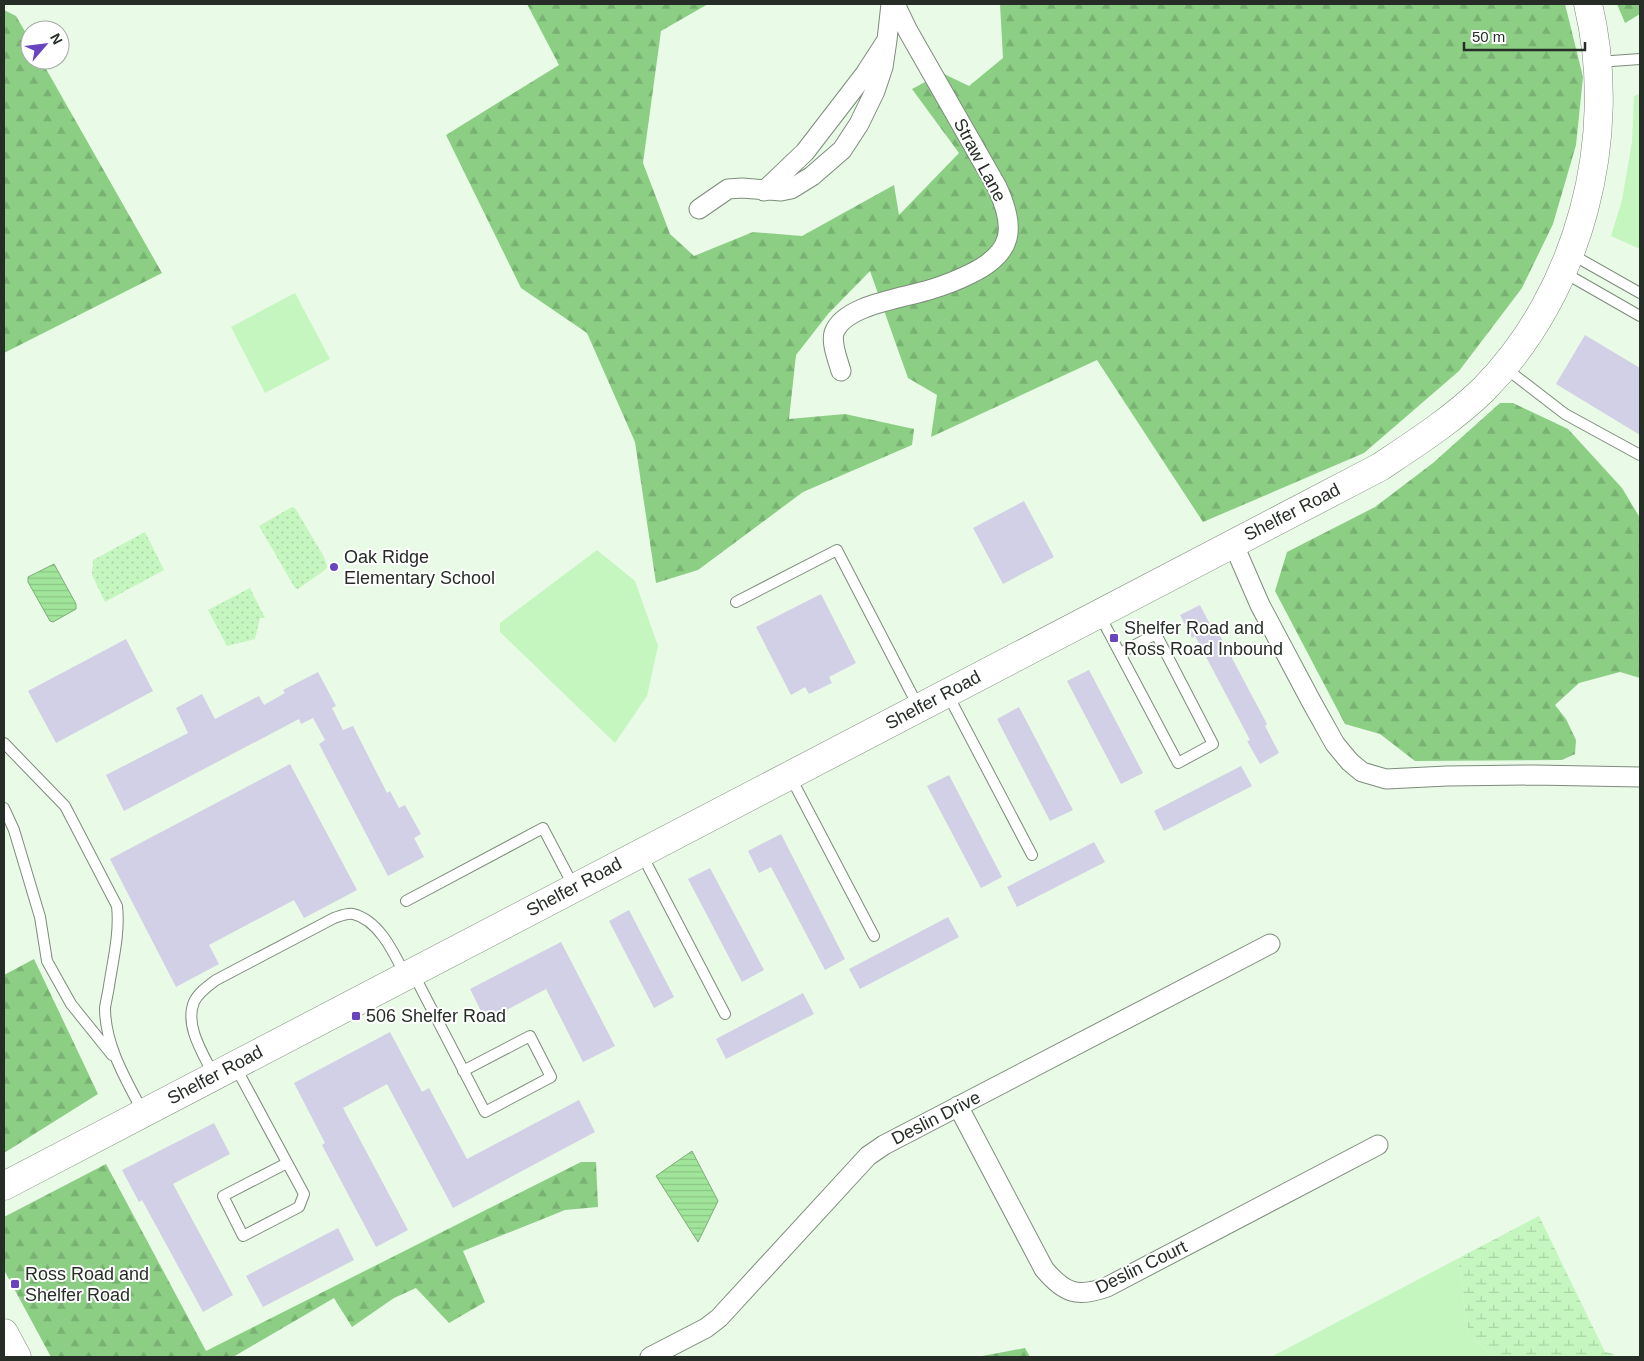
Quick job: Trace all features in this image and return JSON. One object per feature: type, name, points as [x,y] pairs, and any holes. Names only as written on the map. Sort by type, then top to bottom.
[{"type":"street","points":[[699,209],[728,189],[742,188],[781,191],[791,189],[812,176],[842,150],[859,124],[875,90],[883,67],[893,4]]},
{"type":"street","name":"Straw Lane","points":[[841,371],[834,333],[852,313],[867,306],[932,290],[984,267],[995,258],[1004,246],[1008,232],[1006,206],[997,187],[893,4]]},
{"type":"street","name":"Shelfer Road","points":[[4,1186],[1380,467],[1451,418],[1483,390],[1503,367],[1534,324],[1565,262],[1583,213],[1591,177],[1599,97],[1597,62],[1588,4]]},
{"type":"street","points":[[764,191],[805,152],[865,74],[887,40]]},
{"type":"street","points":[[1233,543],[1260,605],[1335,744],[1350,762],[1362,772],[1386,779],[1535,775],[1640,778]]},
{"type":"street","name":"Deslin Drive","points":[[650,1357],[706,1328],[719,1318],[868,1156],[884,1145],[1270,944]]},
{"type":"street","name":"Deslin Court","points":[[958,1106],[1044,1269],[1064,1289],[1077,1293],[1092,1292],[1107,1287],[1378,1145]]},
{"type":"street","points":[[4,1333],[17,1357]]},
{"type":"lane","points":[[1597,62],[1640,59]]},
{"type":"lane","points":[[1565,262],[1640,293]]},
{"type":"lane","points":[[1565,262],[1639,313]]},
{"type":"lane","points":[[1503,367],[1565,414],[1640,455]]},
{"type":"lane","points":[[736,602],[837,550],[919,707]]},
{"type":"lane","points":[[1098,613],[1178,763],[1213,744],[1156,634],[1120,654]]},
{"type":"lane","points":[[947,693],[1032,855]]},
{"type":"lane","points":[[4,743],[65,806],[117,906],[116,942],[106,1008],[110,1040],[120,1066],[143,1112]]},
{"type":"lane","points":[[789,775],[874,936]]},
{"type":"lane","points":[[4,808],[14,830],[40,917],[47,961],[71,1004],[120,1066]]},
{"type":"lane","points":[[406,900],[543,828],[574,887]]},
{"type":"lane","points":[[641,853],[725,1014]]},
{"type":"lane","points":[[287,1163],[223,1196],[244,1236],[299,1207],[304,1194],[287,1163],[224,1070],[196,1040],[191,1018],[194,1002],[203,989],[216,980],[334,918],[351,914],[364,918],[375,927],[409,974],[485,1112],[551,1077],[530,1036],[464,1071]]},
{"type":"green space","points":[[527,4],[708,4],[661,31],[643,163],[670,234],[694,256],[753,232],[802,236],[894,185],[899,215],[959,153],[912,89],[942,73],[969,86],[1003,58],[1000,4],[1565,4],[1583,77],[1576,145],[1553,224],[1522,288],[1459,371],[1364,453],[1203,522],[1097,360],[931,437],[937,395],[908,378],[870,271],[828,314],[796,355],[789,419],[845,414],[914,429],[912,445],[803,492],[698,570],[656,583],[635,442],[587,333],[521,288],[446,135],[559,65]]},
{"type":"green space","points":[[1617,4],[1640,4],[1640,14],[1625,23]]},
{"type":"green space","points":[[4,10],[16,16],[20,23],[20,70],[47,70],[162,273],[4,353]]},
{"type":"green space","points":[[1640,94],[1640,249],[1611,236],[1622,200],[1632,142],[1634,96]]},
{"type":"green space","points":[[295,293],[330,359],[265,393],[231,327]]},
{"type":"green space","points":[[1500,403],[1513,403],[1568,429],[1622,488],[1640,518],[1640,678],[1620,672],[1579,683],[1555,705],[1566,719],[1576,740],[1575,754],[1562,760],[1415,761],[1380,734],[1345,724],[1275,591],[1287,552],[1375,507],[1433,463]]},
{"type":"green space","points":[[292,507],[295,508],[324,557],[327,566],[326,569],[298,589],[295,588],[259,526]]},
{"type":"green space","points":[[145,532],[164,570],[105,602],[92,575],[93,560]]},
{"type":"green space","points":[[597,550],[635,581],[658,646],[647,696],[615,743],[500,632],[500,623]]},
{"type":"green space","points":[[250,588],[265,618],[260,618],[255,639],[227,646],[208,610]]},
{"type":"green space","points":[[34,959],[98,1094],[4,1153],[4,975]]},
{"type":"green space","points":[[581,1162],[596,1162],[598,1207],[565,1210],[463,1251],[485,1302],[449,1323],[416,1288],[394,1298],[352,1327],[334,1298],[233,1357],[51,1357],[4,1270],[4,1217],[106,1164],[206,1351]]},
{"type":"green space","points":[[1539,1216],[1605,1352],[1615,1354],[1611,1357],[1494,1357],[1469,1334],[1461,1273],[1457,1259]]},
{"type":"green space","points":[[1457,1259],[1461,1273],[1469,1334],[1494,1357],[1271,1357]]},
{"type":"green space","points":[[1025,1348],[1030,1357],[977,1357]]},
{"type":"shaded area","points":[[54,564],[76,604],[76,609],[53,622],[50,621],[28,582],[28,577]]},
{"type":"shaded area","points":[[692,1151],[718,1201],[698,1242],[656,1176]]},
{"type":"building","points":[[1585,335],[1640,368],[1640,435],[1556,384]]},
{"type":"building","points":[[1024,501],[1054,557],[1003,584],[973,528]]},
{"type":"building","points":[[821,594],[856,663],[829,677],[832,683],[809,694],[805,687],[791,695],[756,627]]},
{"type":"building","points":[[1200,605],[1214,632],[1217,630],[1267,724],[1265,726],[1279,753],[1260,764],[1247,741],[1250,740],[1195,636],[1192,638],[1180,615]]},
{"type":"building","points":[[126,639],[153,691],[56,743],[28,691]]},
{"type":"building","points":[[1089,670],[1143,773],[1121,784],[1067,681]]},
{"type":"building","points":[[318,672],[336,706],[332,708],[343,730],[353,726],[387,793],[390,791],[399,808],[405,805],[421,834],[414,838],[424,857],[388,876],[319,744],[325,740],[313,718],[301,724],[299,719],[124,811],[106,775],[188,733],[176,708],[202,694],[215,719],[259,696],[264,705],[285,693],[283,690]]},
{"type":"building","points":[[1019,707],[1073,810],[1050,821],[997,719]]},
{"type":"building","points":[[290,764],[357,890],[304,918],[294,900],[209,945],[219,964],[176,987],[110,859]]},
{"type":"building","points":[[1241,766],[1252,786],[1164,831],[1154,811]]},
{"type":"building","points":[[949,775],[1002,877],[981,888],[927,786]]},
{"type":"building","points":[[781,834],[845,959],[825,970],[771,867],[759,873],[748,851]]},
{"type":"building","points":[[1094,842],[1105,862],[1017,907],[1007,887]]},
{"type":"building","points":[[710,868],[764,970],[742,982],[688,879]]},
{"type":"building","points":[[629,910],[674,997],[654,1008],[609,921]]},
{"type":"building","points":[[948,917],[959,937],[860,989],[849,969]]},
{"type":"building","points":[[561,942],[615,1046],[583,1062],[546,989],[486,1021],[470,989]]},
{"type":"building","points":[[803,993],[814,1014],[726,1059],[716,1039]]},
{"type":"building","points":[[390,1032],[422,1092],[429,1088],[467,1159],[579,1100],[595,1132],[453,1208],[387,1084],[343,1108],[408,1230],[376,1247],[322,1145],[325,1143],[294,1083]]},
{"type":"building","points":[[214,1123],[230,1154],[173,1184],[233,1295],[203,1312],[142,1200],[139,1202],[122,1170]]},
{"type":"building","points":[[338,1228],[354,1260],[263,1307],[246,1276]]},
{"type":"place","name":"Oak Ridge Elementary School","points":[[334,567]]},
{"type":"place","name":"Shelfer Road and Ross Road Inbound","points":[[1114,638]]},
{"type":"place","name":"506 Shelfer Road","points":[[356,1016]]},
{"type":"place","name":"Ross Road and Shelfer Road","points":[[15,1284]]}]
